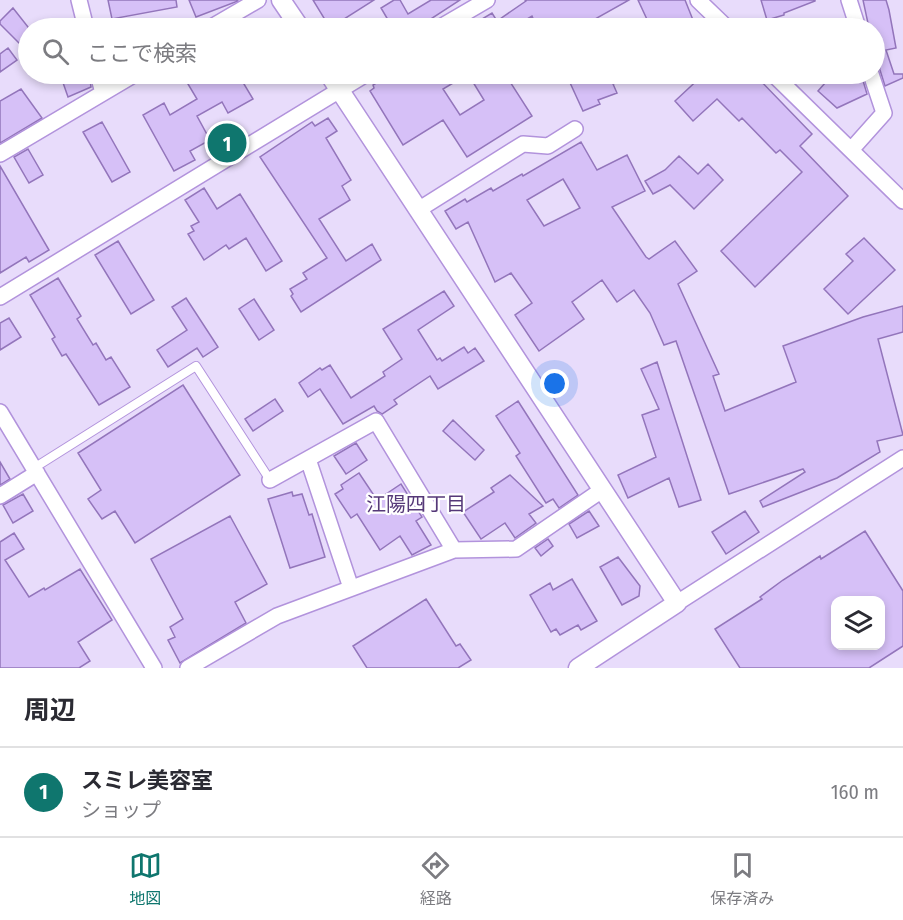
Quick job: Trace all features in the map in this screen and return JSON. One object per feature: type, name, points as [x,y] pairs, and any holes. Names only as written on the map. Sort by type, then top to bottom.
[{"type":"street","points":[[79,0],[84,18]]},
{"type":"street","points":[[227,18],[258,0]]},
{"type":"street","points":[[281,0],[293,18]]},
{"type":"street","points":[[456,18],[487,0]]},
{"type":"street","points":[[698,0],[717,18]]},
{"type":"street","points":[[849,0],[855,18]]},
{"type":"street","points":[[101,84],[103,93]]},
{"type":"street","points":[[0,154],[118,84]]},
{"type":"street","points":[[335,84],[677,603]]},
{"type":"street","points":[[0,297],[349,84]]},
{"type":"street","points":[[783,84],[903,201]]},
{"type":"street","points":[[851,150],[884,113],[875,84]]},
{"type":"street","points":[[418,210],[522,144],[548,146],[575,129]]},
{"type":"street","points":[[0,412],[154,668]]},
{"type":"street","points":[[270,480],[376,421],[454,550]]},
{"type":"street","points":[[578,668],[903,458]]},
{"type":"street","points":[[308,459],[351,588]]},
{"type":"street","points":[[0,496],[36,470]]},
{"type":"street","points":[[188,668],[277,616],[454,550],[516,549],[602,490]]},
{"type":"lane","points":[[36,470],[196,366],[270,480]]},
{"type":"building","points":[[108,0],[176,0],[177,7],[112,18]]},
{"type":"building","points":[[189,0],[237,0],[238,1],[196,17]]},
{"type":"building","points":[[313,0],[374,0],[346,18],[324,18]]},
{"type":"building","points":[[394,0],[400,0],[408,14],[431,0],[460,0],[432,18],[387,18],[381,8]]},
{"type":"building","points":[[629,0],[597,18],[533,18],[532,16],[501,18],[526,1]]},
{"type":"building","points":[[638,0],[685,0],[692,18],[646,18]]},
{"type":"building","points":[[761,0],[815,0],[784,13],[784,15],[766,18]]},
{"type":"building","points":[[863,0],[886,0],[896,48],[886,50],[894,74],[903,74],[903,78],[885,86],[885,18],[867,18]]},
{"type":"building","points":[[13,8],[21,18],[18,18],[18,42],[0,24],[0,21]]},
{"type":"building","points":[[492,13],[495,18],[484,18]]},
{"type":"building","points":[[8,48],[17,60],[0,72],[0,54]]},
{"type":"building","points":[[63,84],[91,84],[91,87],[68,97]]},
{"type":"building","points":[[188,84],[244,84],[253,99],[228,113],[222,102],[197,116],[210,140],[190,151],[195,160],[174,171],[143,115],[164,103],[170,115],[197,99]]},
{"type":"building","points":[[375,84],[451,84],[443,89],[460,115],[484,100],[474,84],[511,84],[532,116],[467,157],[443,120],[403,145],[370,91]]},
{"type":"building","points":[[571,84],[613,84],[617,93],[598,100],[600,104],[583,111]]},
{"type":"building","points":[[693,84],[764,84],[812,134],[800,146],[848,196],[755,287],[721,251],[802,172],[780,150],[776,153],[742,118],[739,121],[717,99],[693,121],[675,101]]},
{"type":"building","points":[[824,84],[864,84],[867,94],[837,108],[818,91]]},
{"type":"building","points":[[21,89],[42,118],[0,143],[0,101]]},
{"type":"building","points":[[328,118],[337,131],[326,138],[351,180],[342,186],[350,200],[319,219],[346,261],[372,244],[381,260],[301,312],[291,296],[293,294],[290,289],[307,279],[303,273],[327,258],[260,157],[312,122],[315,126]]},
{"type":"building","points":[[102,122],[130,172],[112,182],[83,132]]},
{"type":"building","points":[[581,142],[597,170],[627,155],[645,191],[612,207],[646,257],[649,259],[675,241],[697,271],[678,284],[719,374],[713,376],[725,411],[796,382],[783,346],[863,317],[903,306],[903,332],[878,339],[903,435],[877,441],[880,452],[837,478],[763,507],[760,501],[805,472],[803,469],[729,494],[676,341],[664,345],[650,313],[634,290],[617,302],[602,280],[572,302],[584,319],[539,351],[515,315],[532,303],[511,273],[495,282],[468,222],[456,229],[445,211],[465,199],[467,202],[491,188],[493,191],[522,174],[523,176]],"holes":[[[563,179],[580,208],[544,226],[527,200]]]},
{"type":"building","points":[[28,149],[43,175],[29,183],[14,157]]},
{"type":"building","points":[[679,156],[698,174],[708,164],[723,180],[694,209],[670,185],[653,194],[645,181],[665,170]]},
{"type":"building","points":[[0,166],[49,250],[29,262],[26,257],[0,273]]},
{"type":"building","points":[[204,188],[217,209],[240,194],[282,261],[266,271],[246,238],[229,249],[226,245],[204,260],[188,234],[194,231],[191,226],[199,222],[185,200]]},
{"type":"building","points":[[864,238],[895,270],[848,314],[824,289],[853,261],[846,254]]},
{"type":"building","points":[[118,241],[154,300],[131,314],[95,255]]},
{"type":"building","points":[[58,278],[81,316],[77,319],[93,345],[96,343],[106,360],[111,357],[130,387],[99,405],[66,354],[62,356],[52,339],[55,337],[30,295]]},
{"type":"building","points":[[444,291],[454,306],[418,330],[437,360],[440,358],[442,361],[464,347],[468,353],[475,348],[484,361],[438,389],[430,376],[394,400],[397,404],[382,414],[374,406],[343,424],[320,389],[308,397],[299,383],[320,368],[322,370],[330,365],[351,398],[385,376],[383,372],[402,359],[383,329]]},
{"type":"building","points":[[186,298],[218,347],[203,357],[197,348],[168,367],[157,350],[187,330],[172,307]]},
{"type":"building","points":[[254,299],[274,330],[259,340],[239,309]]},
{"type":"building","points":[[9,318],[21,337],[0,350],[0,323]]},
{"type":"building","points":[[657,362],[701,500],[679,507],[669,478],[628,498],[618,475],[656,457],[642,415],[659,409],[641,369]]},
{"type":"building","points":[[183,385],[240,475],[135,543],[115,511],[102,519],[88,499],[101,490],[78,453]]},
{"type":"building","points":[[275,399],[283,411],[253,431],[245,419]]},
{"type":"building","points":[[518,401],[578,495],[559,508],[553,499],[546,503],[516,456],[520,453],[496,416]]},
{"type":"building","points":[[453,420],[484,450],[475,460],[443,431]]},
{"type":"building","points":[[356,443],[367,460],[346,474],[334,456]]},
{"type":"building","points":[[0,462],[10,479],[0,485]]},
{"type":"building","points":[[359,473],[377,500],[401,484],[422,517],[416,521],[431,545],[412,555],[400,536],[380,550],[357,514],[351,518],[335,494],[343,489],[341,485]]},
{"type":"building","points":[[510,475],[543,506],[529,514],[536,523],[515,538],[505,523],[481,539],[463,512],[494,492],[491,488]]},
{"type":"building","points":[[292,492],[293,496],[302,494],[309,515],[312,514],[325,557],[290,568],[268,499]]},
{"type":"building","points":[[23,494],[33,511],[13,523],[3,505]]},
{"type":"building","points":[[589,511],[599,526],[577,538],[569,524]]},
{"type":"building","points":[[745,511],[759,532],[726,554],[712,532]]},
{"type":"building","points":[[230,516],[267,584],[235,602],[246,623],[180,663],[168,640],[175,637],[170,627],[183,619],[151,559]]},
{"type":"building","points":[[865,531],[903,591],[903,646],[869,668],[740,668],[715,629],[762,599],[760,597],[820,556],[821,559]]},
{"type":"building","points":[[14,533],[24,549],[5,560],[29,597],[80,569],[112,620],[78,642],[90,661],[79,668],[0,668],[0,542]]},
{"type":"building","points":[[548,539],[553,546],[541,556],[535,548]]},
{"type":"building","points":[[618,557],[640,586],[639,596],[622,605],[600,567]]},
{"type":"building","points":[[572,579],[597,621],[581,630],[578,625],[560,635],[556,629],[551,632],[530,595],[550,583],[553,590]]},
{"type":"building","points":[[426,599],[456,646],[460,644],[471,660],[458,668],[367,668],[353,646]]},
{"type":"place","name":"スミレ美容室","points":[[227,143]]},
{"type":"district","name":"江陽四丁目","points":[[416,504]]}]
